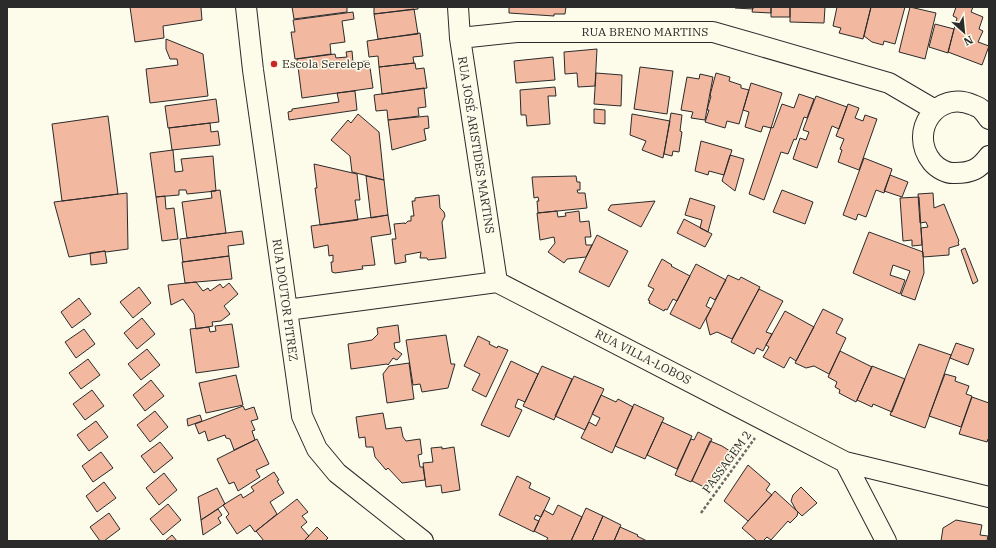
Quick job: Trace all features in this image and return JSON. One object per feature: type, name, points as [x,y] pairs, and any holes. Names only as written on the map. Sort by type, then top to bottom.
[{"type":"street","name":"RUA DOUTOR PITREZ","points":[[246,7],[254,78],[302,416],[317,449],[337,473],[423,541]]},
{"type":"street","name":"RUA JOSÉ ARISTIDES MARTINS","points":[[458,7],[460,38],[497,282]]},
{"type":"street","name":"RUA BRENO MARTINS","points":[[460,38],[517,32],[713,32],[889,83],[935,110]]},
{"type":"street","points":[[989,119],[981,109],[966,102],[949,102],[935,110],[925,123],[922,139],[926,154],[936,167],[951,174],[967,173],[982,166],[989,156]]},
{"type":"street","points":[[287,310],[497,282]]},
{"type":"street","name":"RUA VILLA-LOBOS","points":[[497,282],[845,462],[989,497]]},
{"type":"street","points":[[845,462],[886,541]]},
{"type":"path","name":"PASSAGEM 2","points":[[701,513],[767,422]]},
{"type":"building","points":[[130,7],[202,7],[202,20],[163,26],[164,38],[135,42]]},
{"type":"building","points":[[292,7],[347,7],[347,12],[294,19]]},
{"type":"building","points":[[374,7],[418,7],[418,9],[374,14]]},
{"type":"building","points":[[509,7],[566,7],[565,14],[554,14],[554,16],[509,13]]},
{"type":"building","points":[[753,7],[753,9],[735,8]]},
{"type":"building","points":[[753,7],[771,7],[771,13],[752,12]]},
{"type":"building","points":[[771,7],[790,7],[790,17],[771,17]]},
{"type":"building","points":[[790,7],[825,7],[824,23],[790,22]]},
{"type":"building","points":[[837,7],[871,7],[863,39],[839,33],[841,28],[833,26]]},
{"type":"building","points":[[871,7],[905,7],[895,44],[884,41],[883,45],[872,42],[864,36]]},
{"type":"building","points":[[910,7],[936,13],[925,59],[899,52]]},
{"type":"building","points":[[956,7],[973,7],[971,12],[983,17],[979,29],[983,31],[978,42],[989,46],[982,65],[948,52],[957,18],[953,16]]},
{"type":"building","points":[[414,9],[418,34],[378,39],[374,14]]},
{"type":"building","points":[[353,12],[354,19],[342,21],[345,42],[330,44],[331,54],[295,59],[291,32],[295,32],[293,20]]},
{"type":"building","points":[[935,24],[954,29],[948,53],[929,47]]},
{"type":"building","points":[[420,33],[423,56],[413,57],[414,63],[379,67],[378,56],[369,57],[367,41]]},
{"type":"building","points":[[166,39],[203,54],[208,96],[150,103],[146,69],[178,65],[177,59],[170,59],[166,49]]},
{"type":"building","points":[[597,49],[595,86],[578,87],[577,73],[565,74],[564,52]]},
{"type":"building","points":[[352,51],[353,62],[369,61],[373,88],[302,98],[297,59],[335,54],[336,58],[347,57],[346,52]]},
{"type":"building","points":[[553,57],[555,80],[516,83],[514,61]]},
{"type":"building","points":[[415,63],[416,69],[424,68],[427,88],[382,94],[379,67]]},
{"type":"building","points":[[640,67],[673,71],[667,114],[634,109]]},
{"type":"building","points":[[596,73],[622,75],[621,106],[594,104]]},
{"type":"building","points":[[716,73],[730,77],[729,81],[741,85],[741,88],[749,90],[739,124],[727,121],[725,128],[705,122],[709,110],[707,110]]},
{"type":"building","points":[[700,74],[713,77],[705,120],[691,118],[693,112],[681,110],[687,77],[699,79]]},
{"type":"building","points":[[751,83],[782,93],[771,128],[763,126],[761,132],[745,127],[749,112],[743,110]]},
{"type":"building","points":[[555,87],[556,96],[548,96],[550,124],[527,126],[526,115],[521,115],[520,90]]},
{"type":"building","points":[[424,88],[426,107],[418,108],[419,116],[388,120],[387,110],[376,111],[374,95]]},
{"type":"building","points":[[355,91],[357,110],[289,120],[288,112],[292,111],[292,109],[339,102],[337,93]]},
{"type":"building","points":[[799,94],[814,99],[807,118],[804,117],[796,140],[794,139],[788,154],[781,152],[764,200],[749,194],[771,127],[773,128],[782,104],[794,108]]},
{"type":"building","points":[[816,96],[847,107],[839,129],[832,126],[817,168],[793,159],[800,138],[806,140],[809,132],[803,130]]},
{"type":"building","points":[[216,99],[219,122],[168,128],[165,106]]},
{"type":"building","points":[[848,104],[859,108],[855,118],[863,121],[865,115],[877,119],[859,170],[838,162],[842,150],[840,149],[844,139],[836,136]]},
{"type":"building","points":[[594,109],[605,110],[605,124],[594,123]]},
{"type":"building","points":[[671,113],[682,115],[680,131],[682,132],[679,152],[673,151],[672,156],[664,154]]},
{"type":"building","points":[[358,114],[379,132],[384,180],[352,172],[350,156],[331,140],[348,120],[351,123]]},
{"type":"building","points":[[632,114],[670,121],[663,158],[642,150],[646,141],[630,135]]},
{"type":"building","points":[[108,116],[118,194],[62,201],[52,124]]},
{"type":"building","points":[[428,116],[429,128],[424,129],[426,140],[392,150],[388,120]]},
{"type":"building","points":[[210,123],[211,132],[218,131],[220,145],[172,150],[169,128]]},
{"type":"building","points":[[701,141],[732,150],[724,175],[709,171],[708,175],[695,171]]},
{"type":"building","points":[[173,150],[175,172],[183,171],[181,159],[213,156],[216,191],[187,194],[186,190],[179,190],[179,195],[156,197],[150,153]]},
{"type":"building","points":[[730,155],[744,159],[735,191],[722,181]]},
{"type":"building","points":[[864,158],[892,169],[884,193],[876,190],[866,217],[858,214],[856,220],[843,215]]},
{"type":"building","points":[[314,164],[357,174],[360,200],[355,200],[358,220],[320,225],[315,188],[317,188]]},
{"type":"building","points":[[890,175],[908,182],[902,197],[884,191]]},
{"type":"building","points":[[366,176],[384,180],[388,215],[371,218]]},
{"type":"building","points":[[576,176],[577,182],[580,182],[580,190],[577,190],[578,193],[585,193],[587,208],[538,213],[537,201],[539,201],[538,197],[534,198],[532,177]]},
{"type":"building","points":[[220,190],[226,233],[187,238],[182,202],[212,198],[211,191]]},
{"type":"building","points":[[782,190],[813,202],[805,224],[773,212]]},
{"type":"building","points":[[127,193],[128,249],[69,257],[54,202]]},
{"type":"building","points":[[933,193],[934,208],[944,204],[959,241],[959,245],[949,248],[949,255],[923,257],[921,228],[928,227],[926,222],[920,223],[918,194]]},
{"type":"building","points":[[439,195],[440,208],[444,212],[445,216],[442,222],[446,258],[428,260],[427,258],[420,258],[421,252],[405,255],[406,262],[395,264],[392,239],[396,239],[394,224],[405,224],[408,221],[411,221],[411,216],[414,216],[412,201],[415,201],[415,198]]},
{"type":"building","points":[[165,196],[166,209],[174,208],[178,239],[162,241],[156,197]]},
{"type":"building","points":[[919,197],[922,245],[912,246],[912,240],[903,241],[900,198]]},
{"type":"building","points":[[690,198],[715,206],[708,232],[700,228],[702,220],[685,215]]},
{"type":"building","points":[[655,201],[641,227],[608,210],[611,205]]},
{"type":"building","points":[[557,211],[558,217],[566,216],[565,213],[579,211],[580,222],[589,221],[591,237],[585,237],[586,245],[592,245],[586,257],[567,259],[564,263],[548,252],[555,243],[554,237],[540,240],[537,213]]},
{"type":"building","points":[[388,215],[391,234],[371,237],[375,265],[362,266],[363,269],[335,273],[332,272],[331,262],[333,262],[333,255],[329,256],[328,245],[314,248],[311,226]]},
{"type":"building","points":[[684,219],[712,234],[705,247],[677,233]]},
{"type":"building","points":[[242,231],[244,244],[228,246],[229,256],[183,262],[180,239]]},
{"type":"building","points":[[869,232],[923,252],[924,273],[915,300],[901,295],[910,271],[893,265],[890,275],[905,280],[900,294],[853,273]]},
{"type":"building","points":[[597,235],[628,251],[609,287],[579,272]]},
{"type":"building","points":[[965,248],[978,281],[973,284],[961,250]]},
{"type":"building","points":[[105,251],[107,263],[91,265],[90,253]]},
{"type":"building","points":[[229,256],[232,279],[185,283],[182,262]]},
{"type":"building","points":[[662,259],[672,265],[671,266],[690,276],[677,301],[673,299],[667,310],[665,309],[664,311],[649,303],[650,301],[648,300],[654,289],[648,286]]},
{"type":"building","points":[[696,264],[726,280],[715,300],[710,297],[706,306],[711,309],[700,329],[670,314]]},
{"type":"building","points":[[728,275],[739,280],[741,277],[760,287],[732,339],[717,332],[710,335],[706,319]]},
{"type":"building","points":[[196,282],[203,291],[208,288],[210,291],[220,284],[223,288],[229,283],[238,294],[224,306],[230,314],[221,321],[212,322],[213,326],[196,329],[194,314],[183,299],[171,305],[168,285]]},
{"type":"building","points":[[139,287],[151,303],[133,318],[120,302]]},
{"type":"building","points":[[759,289],[783,301],[766,332],[772,334],[763,351],[757,348],[754,354],[731,342]]},
{"type":"building","points":[[79,298],[91,314],[72,328],[61,312]]},
{"type":"building","points":[[823,309],[843,319],[836,333],[846,338],[829,374],[814,366],[806,368],[795,363]]},
{"type":"building","points":[[785,311],[814,327],[796,361],[790,357],[784,368],[763,357],[769,347],[766,345]]},
{"type":"building","points":[[142,318],[155,334],[137,349],[124,333]]},
{"type":"building","points":[[232,324],[239,367],[196,373],[190,329],[209,327],[210,332],[216,331],[215,326]]},
{"type":"building","points":[[398,325],[400,342],[394,343],[395,349],[402,354],[397,360],[393,358],[388,365],[351,369],[348,344],[372,340],[378,334],[377,328]]},
{"type":"building","points":[[84,329],[95,344],[76,358],[65,342]]},
{"type":"building","points":[[446,335],[451,364],[455,364],[448,388],[422,392],[420,384],[413,385],[406,340]]},
{"type":"building","points":[[478,336],[490,342],[489,344],[497,348],[498,346],[508,350],[486,397],[472,390],[480,374],[464,366]]},
{"type":"building","points":[[956,343],[974,349],[968,365],[950,358]]},
{"type":"building","points":[[919,344],[951,355],[925,428],[890,415]]},
{"type":"building","points":[[147,349],[160,365],[141,380],[128,364]]},
{"type":"building","points":[[840,351],[872,367],[856,402],[839,393],[840,390],[835,387],[837,382],[828,377]]},
{"type":"building","points":[[88,359],[100,375],[81,389],[69,373]]},
{"type":"building","points":[[511,361],[538,374],[525,402],[518,399],[515,407],[522,410],[509,437],[481,425]]},
{"type":"building","points":[[409,363],[414,399],[387,403],[383,374],[389,366]]},
{"type":"building","points":[[542,366],[572,379],[554,420],[523,406]]},
{"type":"building","points":[[872,366],[905,379],[892,412],[873,404],[872,407],[857,400]]},
{"type":"building","points":[[945,374],[956,377],[955,381],[969,386],[966,394],[972,396],[961,427],[929,416]]},
{"type":"building","points":[[236,375],[243,405],[206,413],[199,383]]},
{"type":"building","points":[[574,376],[604,389],[585,430],[555,416]]},
{"type":"building","points":[[151,380],[164,396],[145,411],[133,395]]},
{"type":"building","points":[[92,390],[104,406],[85,420],[73,404]]},
{"type":"building","points":[[601,395],[616,402],[618,399],[633,407],[612,453],[581,438],[589,422],[596,426],[600,418],[592,414]]},
{"type":"building","points":[[972,397],[989,403],[989,440],[988,439],[987,442],[959,434]]},
{"type":"building","points":[[634,404],[664,418],[645,459],[615,446]]},
{"type":"building","points":[[243,406],[245,410],[254,407],[258,419],[251,421],[255,430],[252,431],[255,440],[234,450],[230,439],[226,438],[225,435],[208,441],[205,431],[199,434],[195,424]]},
{"type":"building","points":[[155,411],[168,427],[150,442],[137,425]]},
{"type":"building","points":[[383,413],[386,429],[401,427],[403,437],[406,441],[420,439],[422,454],[418,455],[420,467],[423,467],[425,480],[402,483],[388,468],[386,470],[375,457],[373,447],[366,447],[365,437],[359,438],[356,417]]},
{"type":"building","points":[[200,415],[202,421],[188,426],[187,419]]},
{"type":"building","points":[[96,421],[108,437],[89,451],[77,435]]},
{"type":"building","points":[[662,422],[692,436],[677,469],[647,455]]},
{"type":"building","points":[[698,432],[712,439],[691,482],[675,475],[691,439],[694,440]]},
{"type":"building","points":[[257,439],[269,464],[256,470],[260,477],[238,491],[234,482],[229,484],[217,459]]},
{"type":"building","points":[[710,441],[733,453],[724,466],[722,465],[716,478],[708,489],[692,481]]},
{"type":"building","points":[[160,442],[173,458],[154,473],[141,456]]},
{"type":"building","points":[[442,447],[442,449],[454,447],[460,490],[442,493],[441,485],[426,487],[423,463],[433,462],[431,448]]},
{"type":"building","points":[[101,452],[113,468],[93,482],[82,466]]},
{"type":"building","points":[[748,465],[770,484],[766,490],[772,495],[748,521],[724,501]]},
{"type":"building","points":[[274,472],[284,493],[270,502],[277,514],[255,532],[250,525],[237,534],[226,517],[229,514],[223,505],[241,494],[243,498],[254,491],[251,487]]},
{"type":"building","points":[[164,473],[177,490],[159,505],[146,488]]},
{"type":"building","points":[[517,476],[531,483],[529,488],[550,498],[541,517],[536,515],[534,519],[539,521],[534,532],[499,515]]},
{"type":"building","points":[[104,482],[116,498],[97,512],[86,496]]},
{"type":"building","points":[[801,487],[817,503],[802,516],[796,510],[791,501],[793,495]]},
{"type":"building","points":[[217,488],[225,504],[201,520],[198,497]]},
{"type":"building","points":[[775,491],[798,512],[797,516],[790,523],[788,521],[771,540],[767,537],[763,541],[757,541],[742,528]]},
{"type":"building","points":[[297,499],[308,512],[302,516],[307,522],[301,527],[309,536],[304,541],[264,541],[256,531]]},
{"type":"building","points":[[168,504],[181,520],[163,535],[150,519]]},
{"type":"building","points":[[558,505],[582,517],[571,541],[546,541],[548,538],[534,531],[544,510],[553,515]]},
{"type":"building","points":[[586,508],[603,516],[592,541],[571,541]]},
{"type":"building","points":[[218,509],[222,515],[218,518],[221,523],[203,535],[201,520]]},
{"type":"building","points":[[109,513],[120,529],[104,541],[100,541],[90,527]]},
{"type":"building","points":[[603,516],[621,525],[614,541],[592,541]]},
{"type":"building","points":[[956,520],[982,525],[980,535],[988,536],[987,541],[941,541],[943,528]]},
{"type":"building","points":[[317,527],[328,538],[325,541],[304,541]]},
{"type":"building","points":[[620,527],[638,535],[637,536],[647,541],[614,541]]},
{"type":"building","points":[[172,535],[177,541],[165,541]]},
{"type":"place","name":"Escola Serelepe","points":[[274,64]]}]
